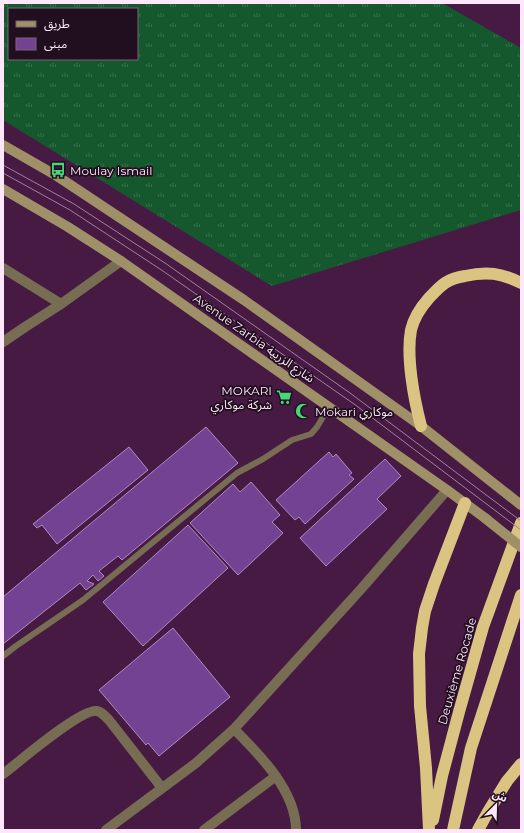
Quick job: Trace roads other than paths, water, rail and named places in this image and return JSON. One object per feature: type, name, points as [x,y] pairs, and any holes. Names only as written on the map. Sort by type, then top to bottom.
[{"type":"highway","points":[[421,426],[413,388],[409,351],[411,329],[421,308],[434,292],[445,283],[456,278],[481,273],[498,274],[521,282]]},
{"type":"highway","points":[[430,830],[420,706],[419,654],[422,628],[434,584],[465,503]]},
{"type":"highway","name":"Deuxième Rocade","points":[[430,830],[442,776],[477,648],[521,523]]},
{"type":"highway","points":[[453,830],[471,748],[521,595]]},
{"type":"highway","points":[[478,830],[507,781],[521,764]]},
{"type":"main road","name":"Avenue Zarbia شارع الزربية","points":[[3,145],[57,176],[244,300],[421,426],[521,505]]},
{"type":"main road","name":"Avenue Zarbia شارع الزربية","points":[[3,189],[68,227],[121,261],[447,490],[521,547]]},
{"type":"street","points":[[3,342],[61,304],[121,261]]},
{"type":"street","points":[[3,268],[61,304]]},
{"type":"street","points":[[3,331],[12,336]]},
{"type":"street","points":[[106,830],[196,763],[234,729],[358,594],[447,490]]},
{"type":"street","points":[[3,774],[60,729],[88,712],[96,711],[102,713],[109,720],[162,788]]},
{"type":"street","points":[[234,729],[255,750],[276,776],[292,807],[296,829]]},
{"type":"street","points":[[204,830],[276,776]]},
{"type":"lane","points":[[3,656],[83,600],[237,473],[263,459],[292,440],[311,434],[329,407]]},
{"type":"tram line","points":[[3,165],[74,204],[165,263],[350,393],[521,521]]},
{"type":"tram line","points":[[3,173],[70,210],[160,269],[354,404],[521,530]]},
{"type":"place","name":"Moulay Ismail","points":[[58,170]]},
{"type":"place","name":"MOKARI شركة موكاري","points":[[284,397]]},
{"type":"place","name":"Mokari موكاري","points":[[303,411]]}]
